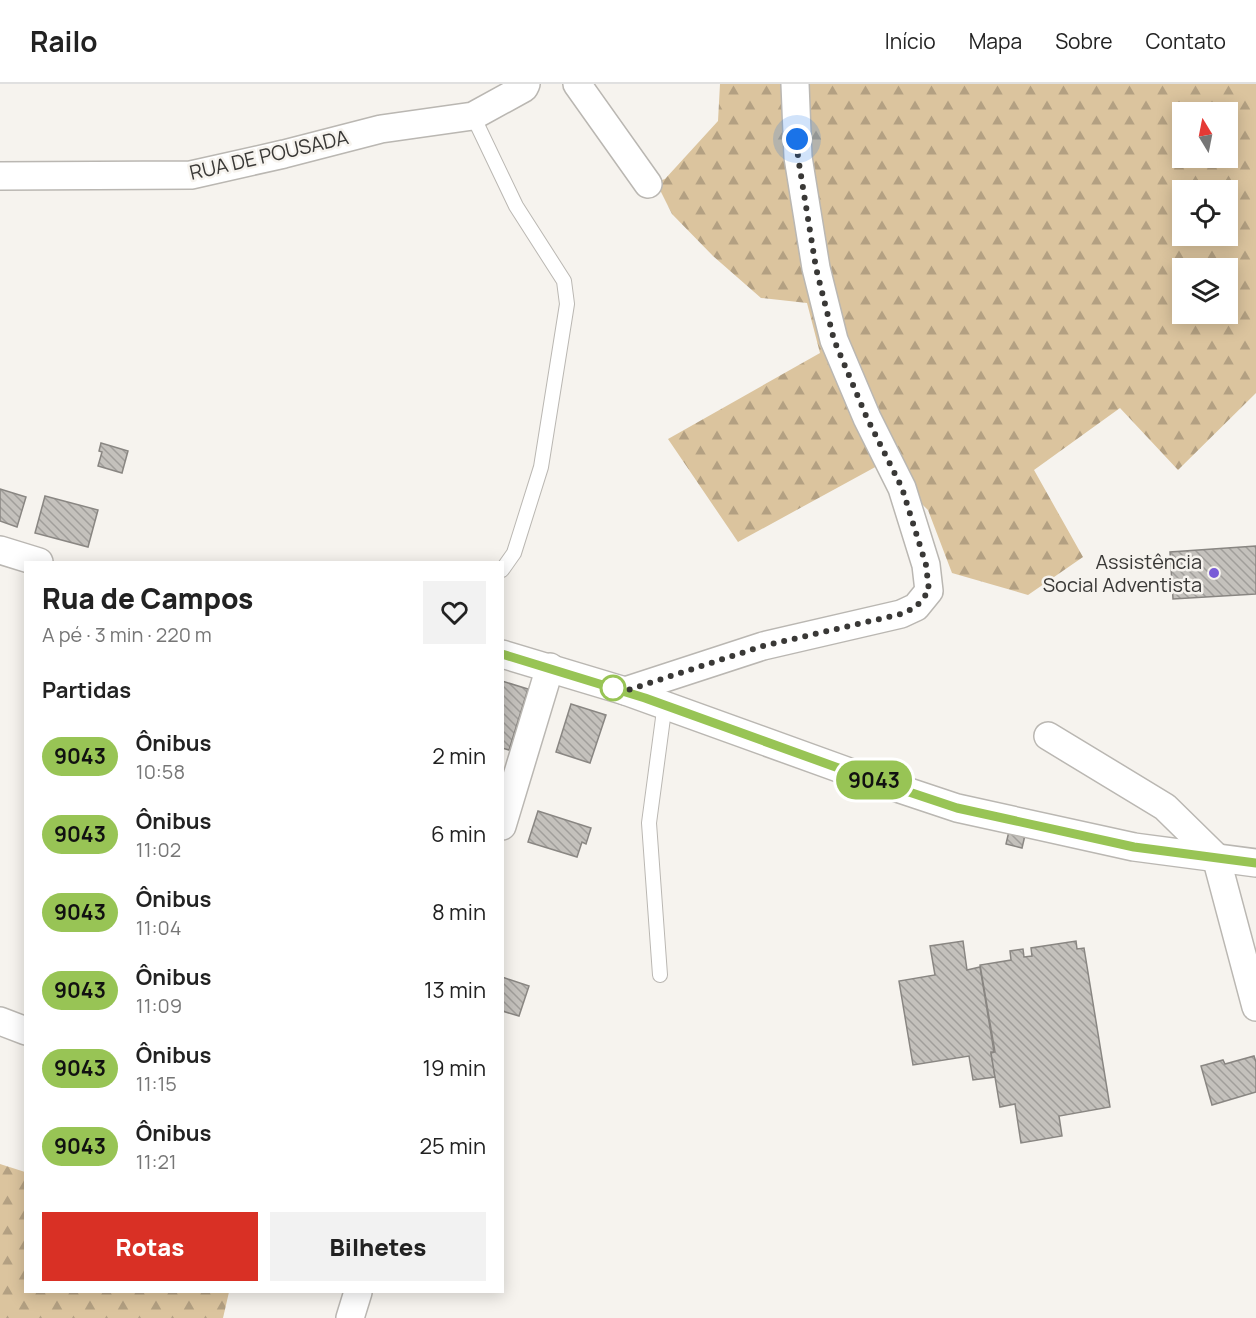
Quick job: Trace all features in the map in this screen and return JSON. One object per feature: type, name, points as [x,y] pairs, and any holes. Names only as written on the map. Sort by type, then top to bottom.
[{"type":"street","name":"RUA DE POUSADA","points":[[0,176],[191,175],[381,129],[473,116],[524,88],[526,84]]},
{"type":"street","points":[[577,84],[648,184]]},
{"type":"street","points":[[625,691],[763,646],[901,614],[916,607],[929,591],[926,565],[902,488],[867,418],[834,340],[816,268],[798,157],[795,84]]},
{"type":"street","points":[[0,550],[36,561]]},
{"type":"street","points":[[504,655],[625,691],[855,774],[957,808],[1134,847],[1256,863]]},
{"type":"street","points":[[504,819],[550,668]]},
{"type":"street","points":[[1048,735],[1166,807],[1216,857],[1256,1007]]},
{"type":"street","points":[[0,1022],[24,1030]]},
{"type":"street","points":[[350,1318],[358,1293]]},
{"type":"lane","points":[[473,116],[516,206],[564,281],[567,304],[541,467],[514,553],[504,567]]},
{"type":"lane","points":[[660,975],[649,823],[665,705],[665,677]]},
{"type":"green space","points":[[720,84],[1256,84],[1256,393],[1178,470],[1120,408],[1034,470],[1083,557],[1028,595],[952,573],[928,510],[879,465],[738,542],[668,439],[820,353],[807,303],[761,298],[713,256],[672,214],[656,182],[665,179],[718,121]]},
{"type":"green space","points":[[0,1164],[24,1172],[24,1293],[229,1293],[223,1318],[0,1318]]},
{"type":"building","points":[[101,443],[128,451],[122,473],[98,466],[102,452],[99,451]]},
{"type":"building","points":[[0,489],[26,497],[17,527],[0,521]]},
{"type":"building","points":[[45,496],[98,510],[88,547],[35,533]]},
{"type":"building","name":"Assistência Social Adventista","points":[[1256,546],[1256,594],[1173,599],[1170,552]]},
{"type":"building","points":[[504,682],[528,689],[509,750],[504,749]]},
{"type":"building","points":[[571,704],[606,715],[590,763],[556,752]]},
{"type":"building","points":[[538,811],[591,828],[586,844],[582,842],[577,857],[528,842]]},
{"type":"building","points":[[1010,827],[1026,831],[1022,848],[1006,844]]},
{"type":"building","points":[[963,941],[967,970],[980,967],[994,1052],[991,1052],[995,1077],[973,1080],[969,1056],[913,1065],[899,981],[935,975],[930,946]]},
{"type":"building","points":[[1076,941],[1077,949],[1084,948],[1110,1107],[1059,1116],[1062,1136],[1021,1143],[1015,1104],[1000,1107],[991,1053],[995,1052],[980,965],[1011,960],[1010,951],[1023,949],[1024,957],[1032,956],[1031,948]]},
{"type":"building","points":[[504,978],[529,986],[519,1016],[504,1012]]},
{"type":"building","points":[[1254,1056],[1256,1092],[1212,1105],[1201,1066],[1223,1060],[1225,1064]]},
{"type":"bus line","name":"9043","points":[[504,655],[702,717],[855,774],[957,808],[1134,847],[1256,863]]},
{"type":"place","name":"Assistência Social Adventista","points":[[1214,573]]},
{"type":"route","points":[[613,688],[606,685],[625,691],[763,646],[901,614],[916,607],[929,591],[926,565],[902,488],[867,418],[834,340],[816,268],[797,139]]}]
